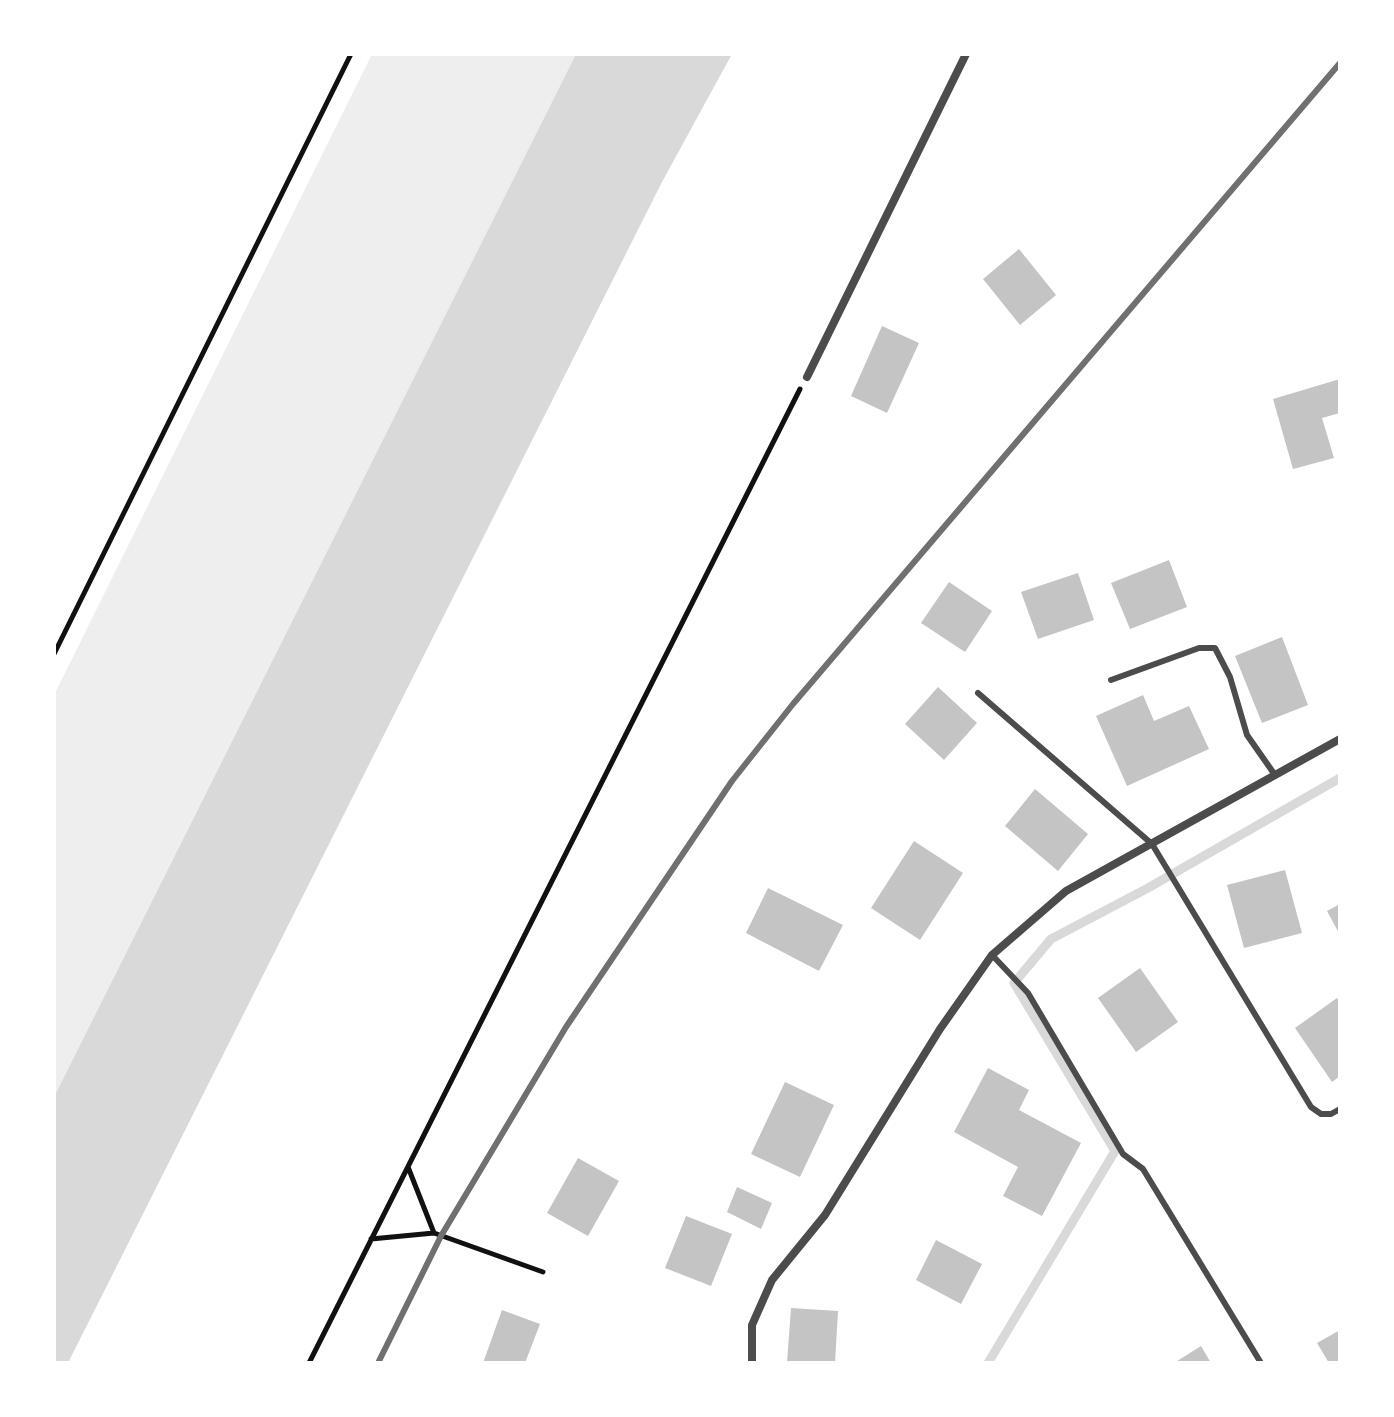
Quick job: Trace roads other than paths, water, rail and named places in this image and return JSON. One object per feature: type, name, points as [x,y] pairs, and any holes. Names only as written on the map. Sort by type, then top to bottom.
[{"type":"street","points":[[807,377],[966,54]]},
{"type":"street","points":[[752,1363],[752,1325],[772,1280],[825,1215],[940,1029],[992,955],[1066,891],[1340,739]]},
{"type":"lane","points":[[1111,680],[1199,648],[1215,648],[1230,677],[1247,735],[1275,775]]},
{"type":"lane","points":[[978,693],[1152,844],[1311,1107],[1321,1114],[1331,1114],[1340,1109]]},
{"type":"lane","points":[[992,955],[1024,989],[1123,1154],[1143,1169],[1261,1363]]},
{"type":"waterway","points":[[988,1363],[1115,1151],[1014,983],[1051,939],[1148,888],[1340,778]]},
{"type":"railway","points":[[378,1363],[441,1236],[566,1027],[732,781],[793,704],[1340,63]]}]
